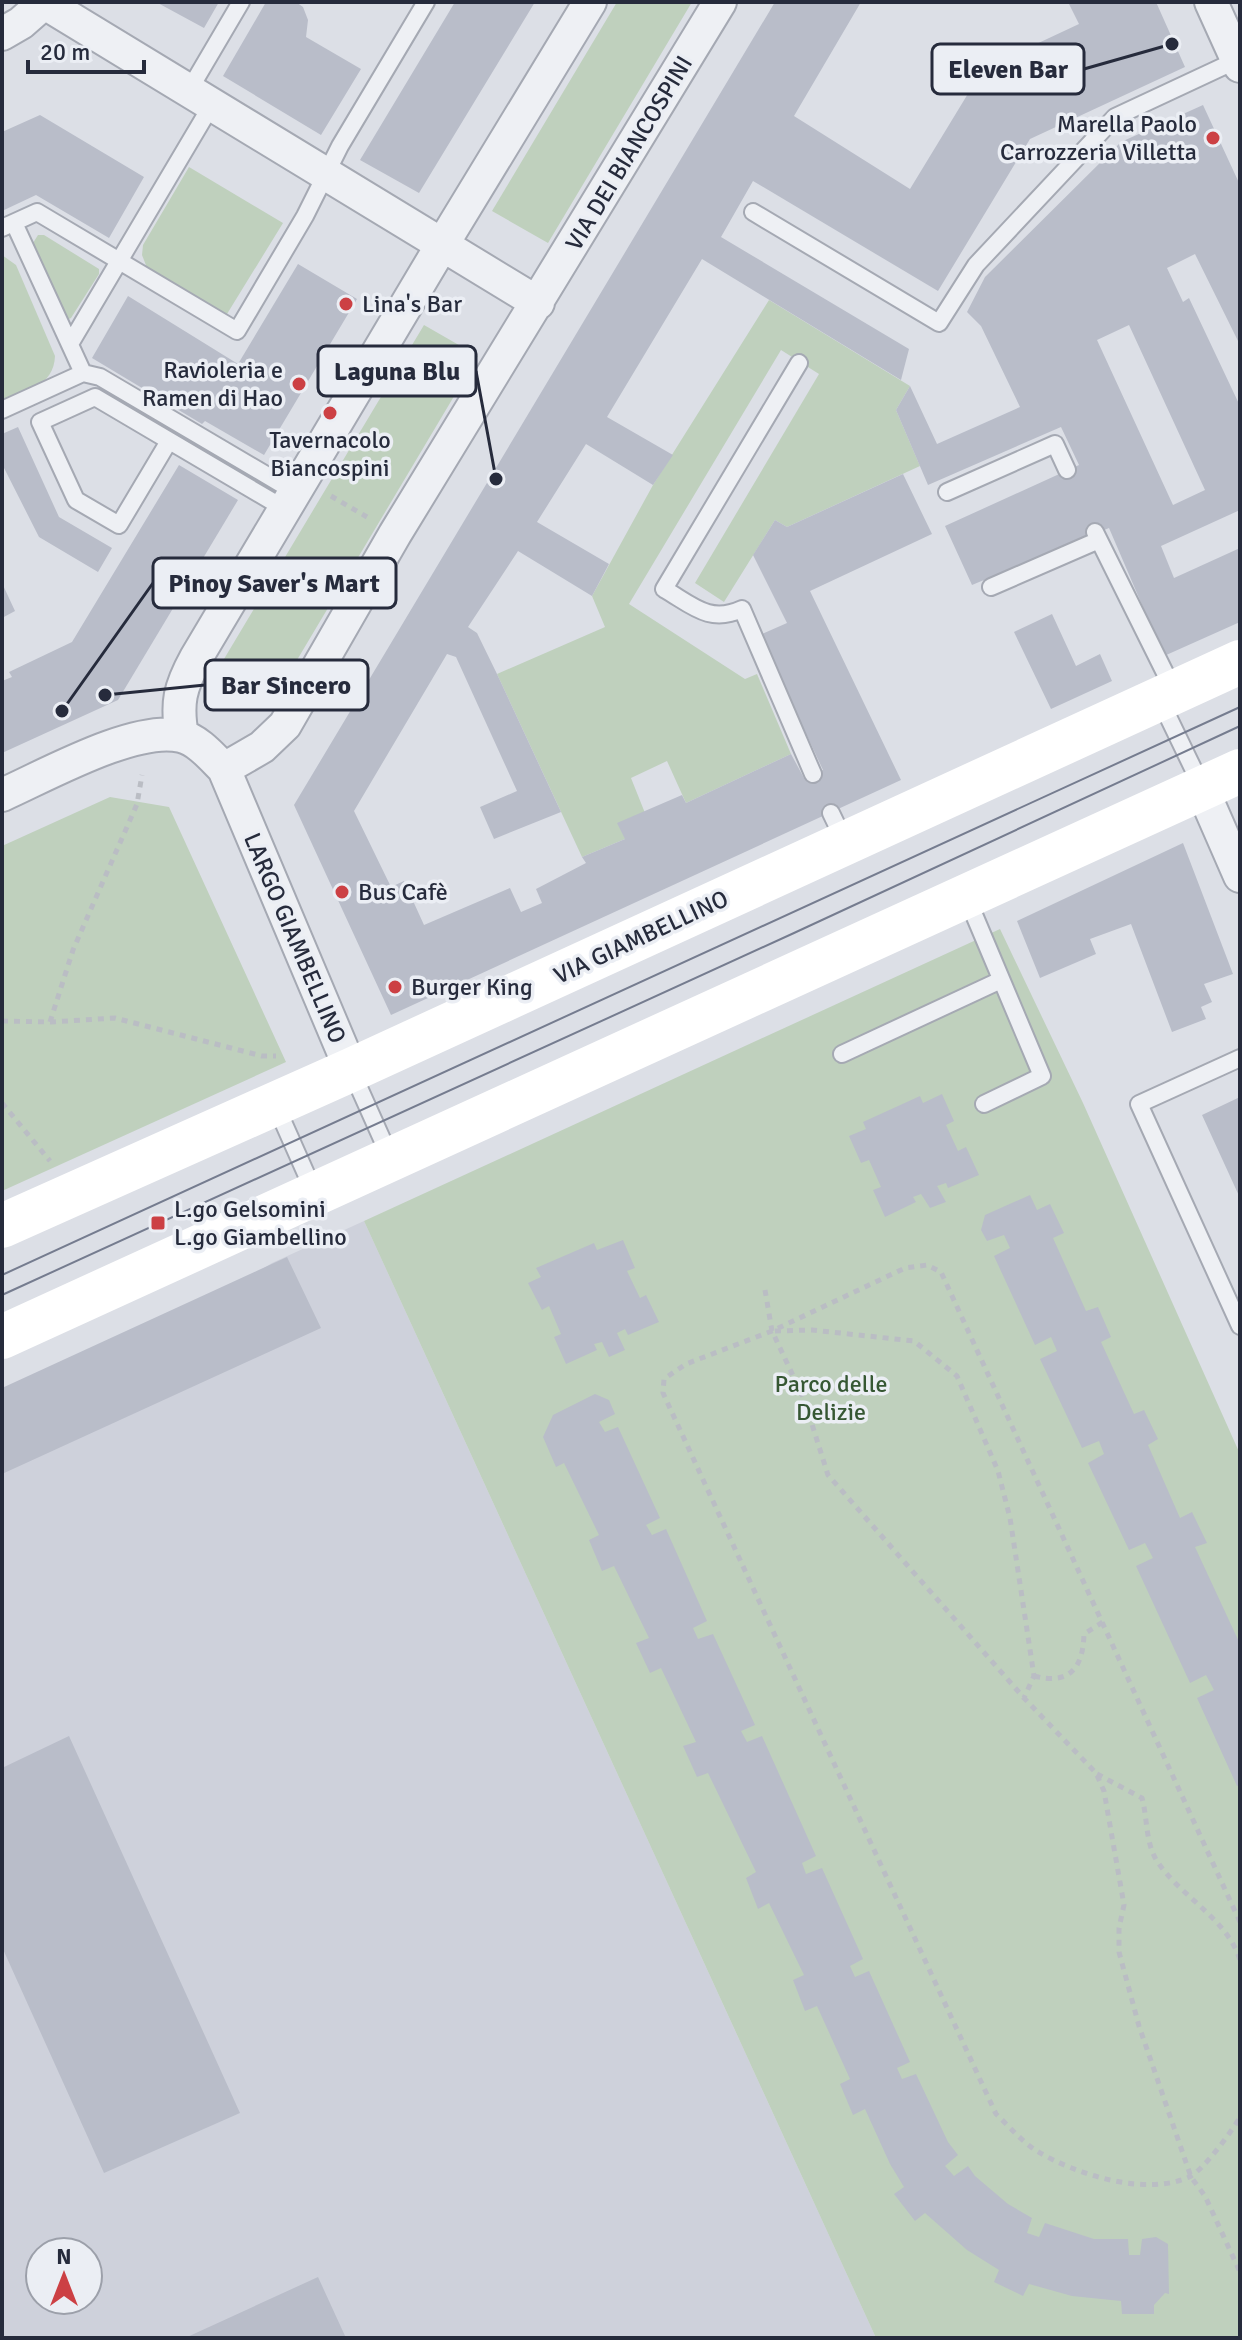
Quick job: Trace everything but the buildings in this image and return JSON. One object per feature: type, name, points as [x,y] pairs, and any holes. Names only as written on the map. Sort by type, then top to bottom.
[{"type":"street","points":[[2,34],[21,23],[45,2],[538,303]]},
{"type":"street","points":[[2,795],[120,743],[154,734],[182,736],[177,711],[183,681],[590,2]]},
{"type":"street","name":"VIA DEI BIANCOSPINI","points":[[224,769],[262,747],[285,725],[395,534],[720,2]]},
{"type":"street","points":[[1211,2],[1239,63]]},
{"type":"street","name":"VIA GIAMBELLINO","points":[[351,1070],[838,828],[1167,696],[1240,662]]},
{"type":"street","name":"LARGO GIAMBELLINO","points":[[2,1226],[351,1070],[224,769],[201,747],[182,736]]},
{"type":"street","points":[[2,1337],[1221,780],[1240,876]]},
{"type":"lane","points":[[70,344],[119,261],[200,99],[241,2]]},
{"type":"lane","points":[[83,373],[8,226],[37,212],[237,331],[305,216],[340,146],[426,2]]},
{"type":"lane","points":[[753,212],[939,323],[976,265],[1115,117],[1239,63]]},
{"type":"lane","points":[[799,363],[664,589],[709,615],[727,616],[742,609],[813,774]]},
{"type":"lane","points":[[2,410],[83,373],[100,377],[294,493]]},
{"type":"lane","points":[[169,441],[119,525],[76,500],[40,422],[95,397],[169,441],[294,493]]},
{"type":"lane","points":[[947,492],[1055,444],[1067,470]]},
{"type":"lane","points":[[991,587],[1097,536],[1167,696],[1221,780]]},
{"type":"lane","points":[[967,898],[1042,1076],[984,1104]]},
{"type":"lane","points":[[842,1054],[1001,980]]},
{"type":"lane","points":[[1240,1058],[1139,1104],[1240,1326]]},
{"type":"lane","points":[[351,1070],[392,1161]]},
{"type":"lane","points":[[275,1104],[315,1195]]},
{"type":"path","points":[[294,493],[395,534]]},
{"type":"path","points":[[218,672],[270,702]]},
{"type":"path","points":[[50,1022],[73,950],[137,804],[142,775]]},
{"type":"path","points":[[2,1021],[115,1018],[262,1056],[288,1056]]},
{"type":"path","points":[[2,1103],[55,1167]]},
{"type":"path","points":[[1240,1922],[941,1272],[927,1265],[905,1268],[772,1331],[686,1364],[664,1379],[663,1393],[996,2114],[1034,2149],[1068,2166],[1110,2181],[1160,2184],[1191,2177],[1230,2134],[1240,2117]]},
{"type":"path","points":[[765,1290],[772,1331],[804,1399],[828,1475],[1024,1698],[1096,1773],[1142,1798],[1149,1845],[1159,1865],[1220,1925],[1240,1960]]},
{"type":"path","points":[[772,1331],[812,1330],[914,1341],[957,1376],[998,1471],[1010,1518],[1034,1676],[1024,1698]]},
{"type":"path","points":[[1034,1676],[1049,1679],[1066,1676],[1077,1667],[1084,1650],[1084,1634],[1103,1622]]},
{"type":"path","points":[[1096,1773],[1104,1791],[1124,1905],[1119,1928],[1119,1952],[1139,2026],[1191,2177],[1205,2196],[1240,2272]]},
{"type":"shaded area","points":[[364,1221],[876,2338],[2,2338],[2,1430],[272,1263]]},
{"type":"green space","points":[[617,2],[692,2],[548,243],[492,211]]},
{"type":"green space","points":[[189,167],[283,223],[227,314],[149,273],[142,255],[143,245]]},
{"type":"green space","points":[[38,235],[44,235],[99,269],[99,274],[67,320],[34,248],[33,243]]},
{"type":"green space","points":[[2,255],[16,265],[55,356],[50,374],[44,381],[2,404]]},
{"type":"green space","points":[[769,300],[910,386],[896,410],[920,466],[787,527],[775,520],[724,602],[695,583],[819,374],[781,350],[629,604],[745,679],[757,674],[791,754],[686,803],[667,761],[631,778],[645,813],[625,839],[582,857],[497,674],[605,627],[592,596],[653,485]]},
{"type":"green space","points":[[424,325],[478,356],[275,697],[221,664]]},
{"type":"green space","points":[[110,797],[169,807],[286,1062],[2,1191],[2,846]]},
{"type":"green space","name":"Parco delle Delizie","points":[[1000,929],[1083,1103],[1240,1454],[1240,2338],[876,2338],[364,1221]]},
{"type":"tram line","points":[[2,1275],[1240,707]]},
{"type":"tram line","points":[[2,1295],[1240,726]]},
{"type":"place","name":"Eleven Bar","points":[[1172,44]]},
{"type":"place","name":"Marella Paolo Carrozzeria Villetta","points":[[1213,138]]},
{"type":"place","name":"Lina's Bar","points":[[346,304]]},
{"type":"place","name":"Ravioleria e Ramen di Hao","points":[[299,384]]},
{"type":"place","name":"Tavernacolo Biancospini","points":[[330,413]]},
{"type":"place","name":"Laguna Blu","points":[[496,479]]},
{"type":"place","name":"Bar Sincero","points":[[105,695]]},
{"type":"place","name":"Pinoy Saver's Mart","points":[[62,711]]},
{"type":"place","name":"Bus Cafè","points":[[342,892]]},
{"type":"place","name":"Burger King","points":[[395,987]]},
{"type":"place","name":"L.go Gelsomini L.go Giambellino","points":[[158,1223]]}]
